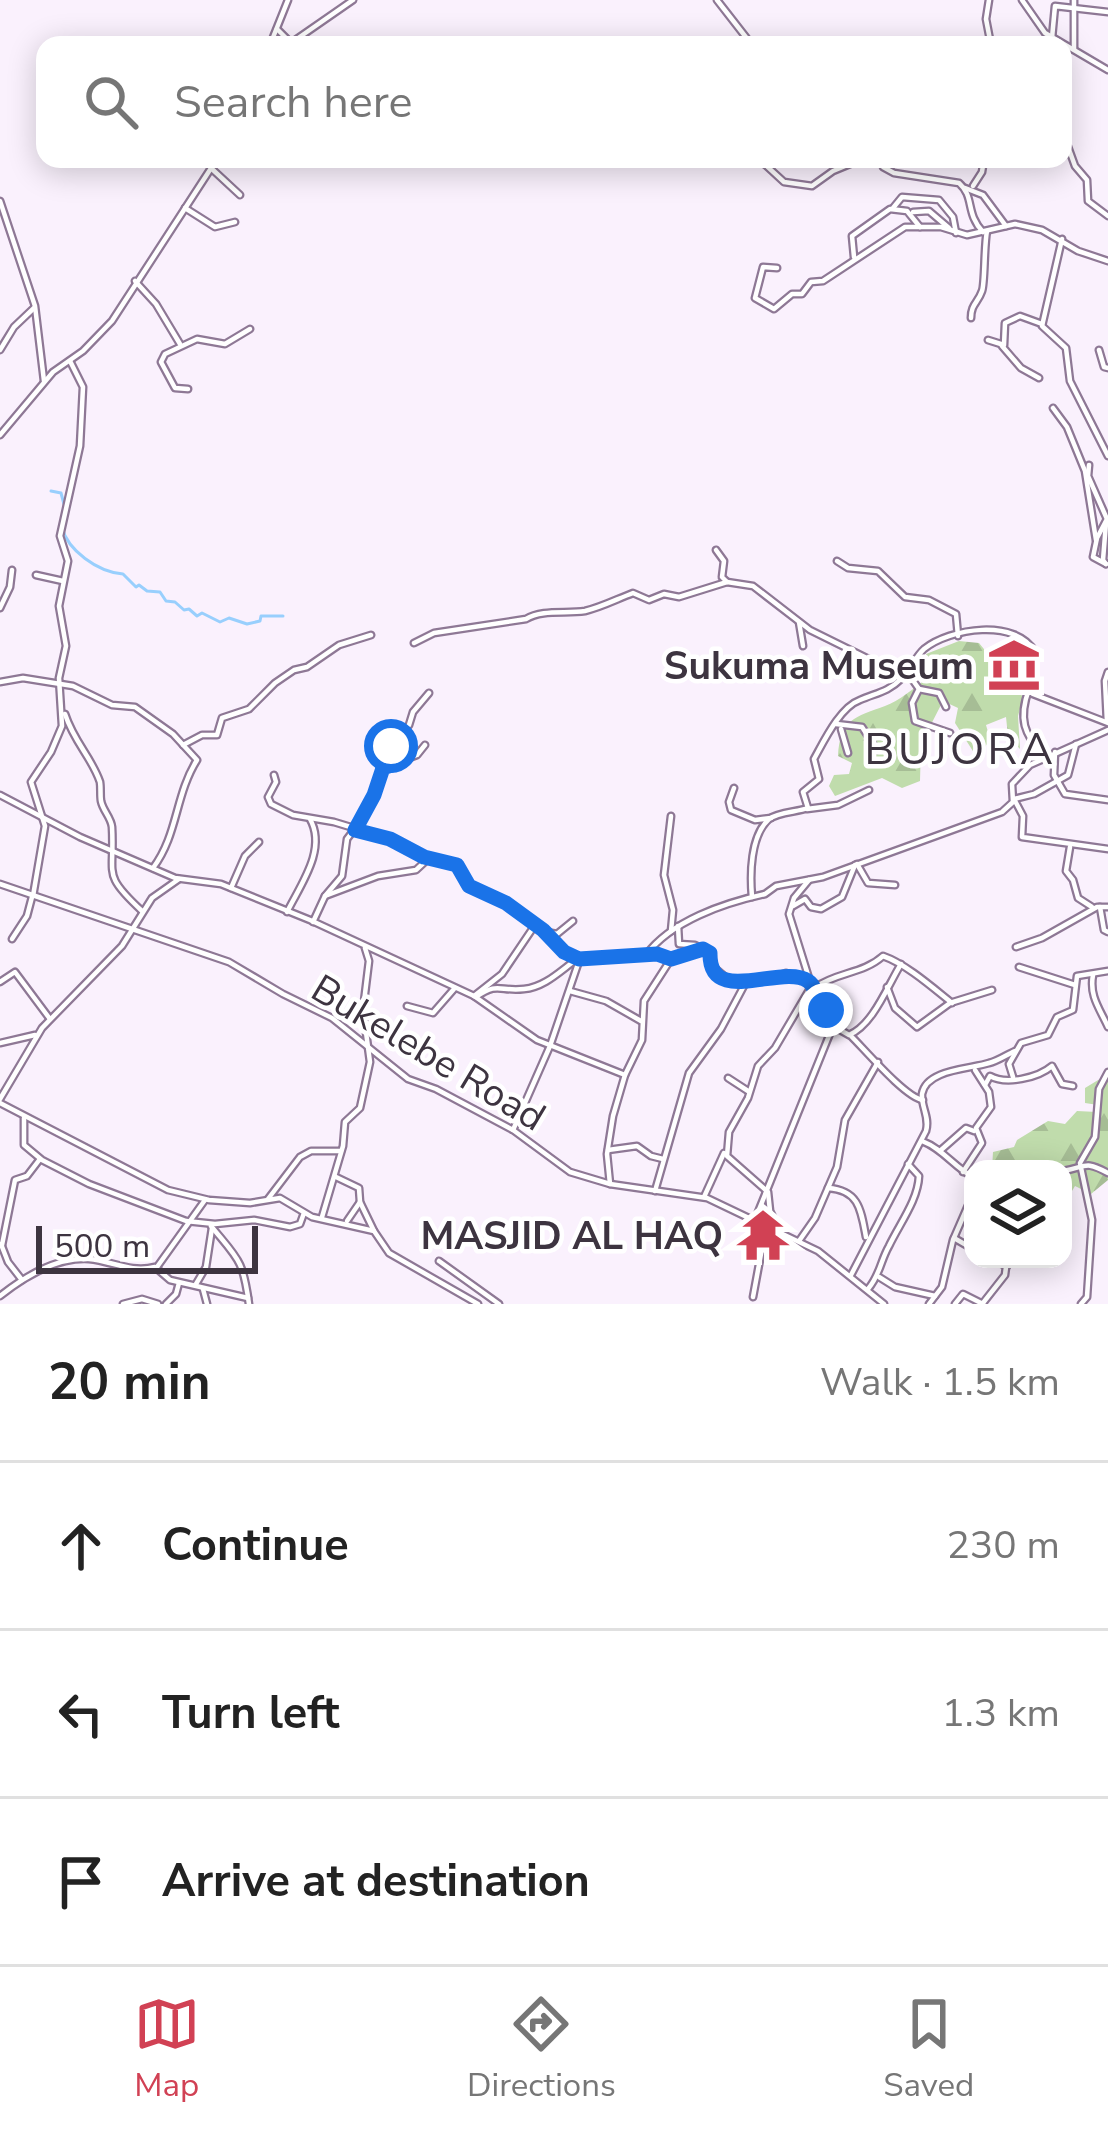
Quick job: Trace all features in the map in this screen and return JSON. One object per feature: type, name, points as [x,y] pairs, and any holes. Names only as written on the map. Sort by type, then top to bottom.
[{"type":"street","points":[[274,36],[288,0]]},
{"type":"street","points":[[301,36],[353,0]]},
{"type":"street","points":[[718,0],[745,36]]},
{"type":"street","points":[[989,0],[989,36]]},
{"type":"street","points":[[1022,0],[1050,36]]},
{"type":"street","points":[[1052,36],[1055,7],[1074,4],[1108,12]]},
{"type":"street","points":[[1074,4],[1074,49],[1108,70]]},
{"type":"street","points":[[278,29],[284,36]]},
{"type":"street","points":[[1072,157],[1087,180],[1088,200],[1108,216]]},
{"type":"street","points":[[772,168],[784,182],[814,186],[840,168]]},
{"type":"street","points":[[885,168],[957,182],[986,198],[1006,226]]},
{"type":"street","points":[[982,168],[968,190],[970,216],[985,232]]},
{"type":"street","points":[[0,434],[53,372],[82,352],[112,321],[212,169],[239,195]]},
{"type":"street","points":[[854,257],[852,236],[902,197],[941,201],[953,218],[954,233]]},
{"type":"street","points":[[0,201],[35,307],[44,382]]},
{"type":"street","points":[[185,208],[215,227],[235,222]]},
{"type":"street","points":[[893,208],[929,211],[954,233]]},
{"type":"street","points":[[910,213],[920,227]]},
{"type":"street","points":[[777,268],[764,267],[755,298],[774,309],[905,226],[941,227],[954,233],[985,232],[1014,224],[1040,229],[1078,251],[1108,260]]},
{"type":"street","points":[[971,318],[974,302],[984,288],[985,232]]},
{"type":"street","points":[[1042,324],[1062,239]]},
{"type":"street","points":[[135,281],[157,305],[181,345]]},
{"type":"street","points":[[0,350],[14,327],[35,307]]},
{"type":"street","points":[[1002,346],[1006,322],[1022,316],[1042,324],[1066,348],[1070,382],[1107,454]]},
{"type":"street","points":[[188,389],[173,386],[161,362],[165,354],[202,338],[225,344],[250,328]]},
{"type":"street","points":[[988,340],[1039,378]]},
{"type":"street","points":[[1099,350],[1108,368]]},
{"type":"street","points":[[78,371],[82,352]]},
{"type":"street","points":[[70,361],[83,387],[83,403],[80,446],[60,536],[68,561],[58,610],[66,649],[60,684],[63,709],[70,732],[99,778],[101,802],[112,821],[110,869],[118,889],[142,911]]},
{"type":"street","points":[[44,364],[53,372]]},
{"type":"street","points":[[1053,408],[1085,472],[1096,540],[1094,558],[1107,564]]},
{"type":"street","points":[[1089,465],[1088,476],[1108,518],[1103,538],[1107,564]]},
{"type":"street","points":[[1096,540],[1108,518]]},
{"type":"street","points":[[716,550],[724,561],[722,578],[727,582]]},
{"type":"street","points":[[837,561],[848,568],[879,572],[904,597],[944,605],[956,614],[958,636]]},
{"type":"street","points":[[0,608],[12,570]]},
{"type":"street","points":[[36,574],[63,581]]},
{"type":"street","points":[[414,643],[434,633],[494,626],[536,613],[558,616],[582,611],[633,593],[649,600],[664,594],[677,597],[727,582],[755,586],[840,647],[860,651],[897,673],[908,672]]},
{"type":"street","points":[[798,621],[803,646]]},
{"type":"street","points":[[807,808],[803,792],[819,777],[815,757],[852,704],[880,695],[908,672],[925,648],[989,628],[1030,643],[1035,652],[1022,713],[1024,730],[1044,757]]},
{"type":"street","points":[[183,746],[201,735],[217,735],[222,718],[249,709],[294,670],[308,668],[339,645],[371,635]]},
{"type":"street","points":[[908,672],[919,689],[939,693],[946,707]]},
{"type":"street","points":[[1108,672],[1108,725]]},
{"type":"street","points":[[0,682],[23,678],[77,687],[112,705],[137,708],[197,760],[180,797],[171,841],[153,868]]},
{"type":"street","points":[[919,689],[912,703],[914,719],[950,733]]},
{"type":"street","points":[[1029,689],[1108,725]]},
{"type":"street","points":[[395,764],[392,744],[429,693]]},
{"type":"street","points":[[12,939],[27,916],[43,818],[31,782],[60,733],[63,709]]},
{"type":"street","points":[[1108,725],[1014,778],[1024,838],[1108,849]]},
{"type":"street","points":[[838,726],[862,727],[877,750]]},
{"type":"street","points":[[838,726],[848,753]]},
{"type":"street","points":[[647,955],[655,941],[678,926],[793,881],[912,848],[998,814],[1014,799],[1034,794],[1070,772],[1076,744]]},
{"type":"street","points":[[313,922],[342,875],[346,841],[374,795],[383,768],[417,755],[425,745]]},
{"type":"street","points":[[1055,752],[1053,772],[1066,795],[1108,800]]},
{"type":"street","points":[[274,775],[270,803],[310,819],[394,840],[429,858],[457,865],[469,886],[506,903],[546,932],[564,952],[579,958],[647,955],[671,959],[703,949]]},
{"type":"street","points":[[734,788],[731,811],[754,820],[838,806],[869,790]]},
{"type":"street","points":[[0,795],[179,879],[231,888],[313,922],[475,997],[550,1046],[625,1075]]},
{"type":"street","points":[[670,931],[674,910],[664,875],[671,816]]},
{"type":"street","points":[[752,897],[752,855],[771,818]]},
{"type":"street","points":[[286,912],[316,848],[317,835],[310,819]]},
{"type":"street","points":[[231,888],[244,856],[260,842]]},
{"type":"street","points":[[1070,847],[1066,871],[1078,899],[1101,908]]},
{"type":"street","points":[[325,896],[377,876],[416,871],[429,858]]},
{"type":"street","points":[[856,864],[868,884],[895,885]]},
{"type":"street","points":[[754,1222],[835,1027],[837,1012],[818,1007],[789,914],[801,898],[820,909],[842,898],[856,864]]},
{"type":"street","points":[[179,879],[157,894],[101,971],[38,1033],[0,1101],[169,1190],[205,1200],[283,1199],[304,1213],[374,1231]]},
{"type":"street","points":[[794,906],[794,898],[809,880]]},
{"type":"street","name":"Bukelebe Road","points":[[0,884],[229,962],[332,1018],[408,1079],[513,1130],[570,1172],[610,1184],[704,1197],[799,1241],[851,1275],[884,1304]]},
{"type":"street","points":[[1101,908],[1108,932]]},
{"type":"street","points":[[1016,947],[1101,908]]},
{"type":"street","points":[[546,932],[557,934],[573,921]]},
{"type":"street","points":[[475,997],[502,974],[535,925]]},
{"type":"street","points":[[678,926],[680,945],[703,949],[723,978],[746,982],[786,973],[811,984],[868,969],[881,957],[902,964],[952,1003]]},
{"type":"street","points":[[322,1219],[336,1178],[345,1120],[360,1107],[369,1046],[362,1004],[369,964],[365,949]]},
{"type":"street","points":[[475,997],[497,986],[530,988],[579,958]]},
{"type":"street","points":[[513,1130],[550,1046],[579,958]]},
{"type":"street","points":[[610,1184],[608,1150],[625,1075],[642,1040],[644,1000],[671,959]]},
{"type":"street","points":[[851,1036],[870,1020],[902,964]]},
{"type":"street","points":[[1019,967],[1075,985]]},
{"type":"street","points":[[0,982],[14,971],[50,1019]]},
{"type":"street","points":[[1013,1077],[1008,1066],[1024,1041],[1048,1035],[1059,1016],[1072,1012],[1078,975],[1108,971]]},
{"type":"street","points":[[1093,975],[1091,989],[1108,1028]]},
{"type":"street","points":[[655,1191],[689,1073],[721,1029],[746,982]]},
{"type":"street","points":[[704,1197],[758,1066],[775,1048],[811,984]]},
{"type":"street","points":[[887,987],[895,1009],[915,1027],[952,1003],[992,990]]},
{"type":"street","points":[[407,1006],[433,1013],[454,988]]},
{"type":"street","points":[[570,991],[606,1001],[642,1023]]},
{"type":"street","points":[[835,1027],[851,1036],[912,1098],[923,1100]]},
{"type":"street","points":[[0,1043],[38,1033]]},
{"type":"street","points":[[851,1275],[922,1141],[929,1120],[923,1091],[952,1071],[1015,1052]]},
{"type":"street","points":[[799,1241],[838,1166],[845,1120],[878,1062]]},
{"type":"street","points":[[985,1085],[990,1076],[1000,1082],[1030,1077],[1053,1066],[1063,1084],[1073,1086]]},
{"type":"street","points":[[922,1141],[941,1150],[963,1172],[982,1142],[977,1126],[991,1107],[974,1067]]},
{"type":"street","points":[[1081,1304],[1087,1297],[1092,1220],[1080,1165],[1095,1137],[1099,1092],[1108,1072]]},
{"type":"street","points":[[728,1078],[750,1092]]},
{"type":"street","points":[[23,1115],[24,1145],[106,1192],[210,1226],[248,1220],[294,1227],[304,1213]]},
{"type":"street","points":[[941,1150],[967,1127],[978,1134]]},
{"type":"street","points":[[608,1150],[633,1145],[665,1159]]},
{"type":"street","points":[[268,1198],[286,1171],[305,1154],[342,1150]]},
{"type":"street","points":[[726,1151],[768,1192],[770,1211],[781,1233]]},
{"type":"street","points":[[22,1280],[1,1243],[15,1180],[27,1176],[40,1158]]},
{"type":"street","points":[[1100,1168],[1108,1162]]},
{"type":"street","points":[[868,1289],[879,1276],[889,1245],[919,1190],[919,1175],[908,1163]]},
{"type":"street","points":[[1072,1168],[1080,1165],[1108,1173]]},
{"type":"street","points":[[336,1178],[358,1188],[360,1202],[389,1253],[478,1304]]},
{"type":"street","points":[[828,1187],[844,1188],[851,1194],[863,1215],[867,1240]]},
{"type":"street","points":[[0,1297],[22,1280],[71,1260],[91,1259],[139,1271],[156,1268],[205,1200]]},
{"type":"street","points":[[342,1222],[349,1220],[360,1202]]},
{"type":"street","points":[[928,1304],[939,1294],[954,1238],[964,1221]]},
{"type":"street","points":[[196,1284],[206,1268],[210,1226]]},
{"type":"street","points":[[156,1268],[170,1280],[248,1301],[238,1256],[210,1226]]},
{"type":"street","points":[[754,1297],[766,1227]]},
{"type":"street","points":[[954,1238],[964,1244]]},
{"type":"street","points":[[439,1261],[499,1304]]},
{"type":"street","points":[[954,1301],[964,1294],[983,1304],[1007,1268]]},
{"type":"street","points":[[441,1282],[455,1273]]},
{"type":"street","points":[[879,1276],[895,1287],[939,1294]]},
{"type":"street","points":[[123,1304],[142,1299],[162,1304],[184,1281]]},
{"type":"street","points":[[203,1288],[207,1304]]},
{"type":"street","points":[[455,1292],[457,1304]]},
{"type":"green space","points":[[959,641],[979,643],[1023,697],[1018,716],[1020,749],[1008,736],[1006,717],[986,725],[990,739],[978,759],[955,723],[958,708],[943,701],[921,744],[920,781],[902,788],[882,778],[835,796],[829,786],[834,775],[849,774],[852,763],[838,756],[846,727],[926,679],[926,654]]},
{"type":"green space","points":[[1108,1074],[1108,1180],[1091,1194],[1075,1186],[1072,1191],[1072,1160],[993,1160],[993,1152],[1014,1147],[1017,1140],[1048,1121],[1065,1124],[1077,1111],[1097,1112],[1098,1105],[1085,1103],[1085,1088]]},
{"type":"waterway","points":[[51,491],[61,493],[65,508]]},
{"type":"waterway","points":[[62,528],[77,552],[94,564],[123,574],[136,587],[160,592],[166,601],[197,616],[202,613],[220,622],[229,618],[247,624],[260,621],[261,616],[283,616]]},
{"type":"place","name":"Sukuma Museum","points":[[1014,665]]},
{"type":"place","name":"MASJID AL HAQ","points":[[763,1235]]},
{"type":"district","name":"BUJORA","points":[[960,748]]},
{"type":"route","points":[[391,746],[395,764],[383,768],[355,830],[457,865],[469,886],[506,903],[576,958],[657,954],[671,959],[703,949],[710,953],[713,969],[730,981],[766,980],[786,973],[808,980],[818,1007],[826,1010]]}]
